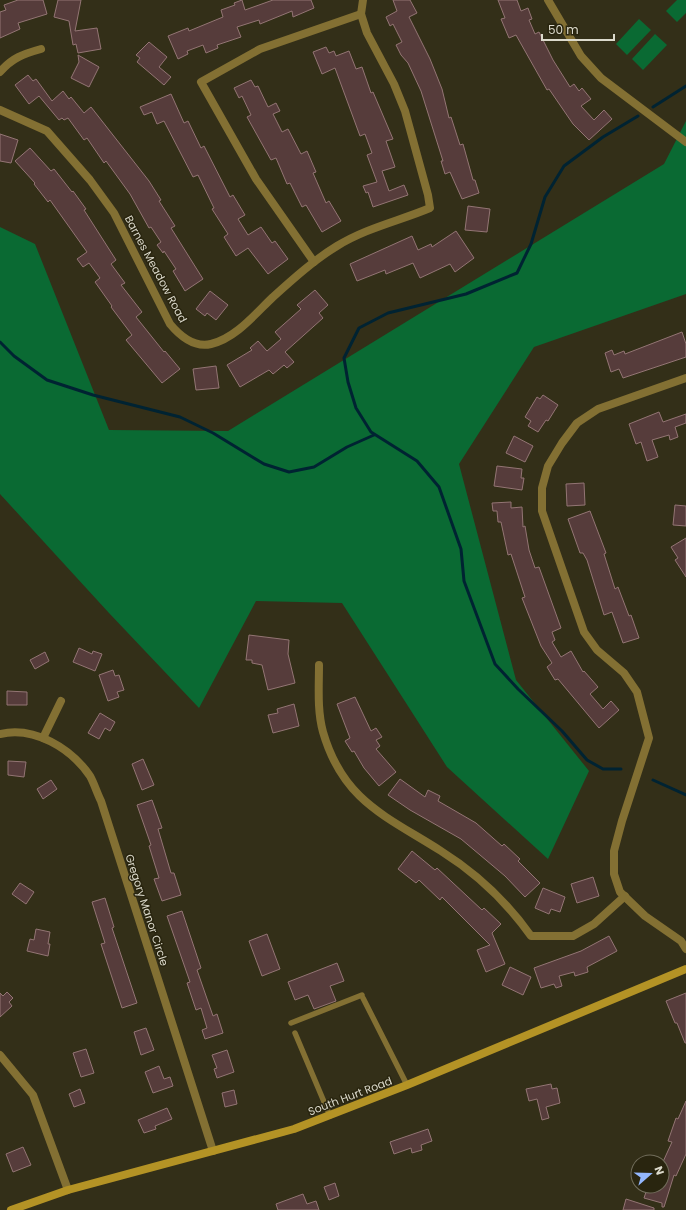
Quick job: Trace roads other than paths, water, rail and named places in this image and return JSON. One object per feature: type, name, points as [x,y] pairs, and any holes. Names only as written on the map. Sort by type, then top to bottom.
[{"type":"street","name":"Barnes Meadow Road","points":[[0,110],[47,131],[90,180],[114,213],[170,324],[178,334],[188,342],[209,345],[228,339],[314,262],[338,246],[372,228],[430,208],[428,195],[405,111],[394,84],[367,33],[361,14],[363,0]]},
{"type":"street","points":[[548,0],[582,56],[601,78],[686,142]]},
{"type":"street","points":[[314,262],[256,179],[201,82],[260,49],[361,14]]},
{"type":"street","points":[[0,72],[9,61],[22,54],[41,49]]},
{"type":"street","points":[[686,378],[598,409],[577,423],[562,443],[548,466],[542,488],[542,511],[584,632],[597,650],[624,673],[636,692],[648,732],[649,738],[622,821],[614,851],[614,874],[620,892],[646,916],[681,941],[686,949]]},
{"type":"street","points":[[319,665],[319,709],[323,731],[331,753],[347,781],[376,811],[442,851],[489,888],[516,915],[531,936],[573,936],[594,924],[625,896]]},
{"type":"street","points":[[43,738],[61,701]]},
{"type":"street","name":"Gregory Manor Circle","points":[[0,734],[28,733],[43,738],[68,753],[82,766],[90,777],[98,795],[213,1151]]},
{"type":"street","name":"South Hurt Road","points":[[11,1210],[68,1190],[294,1129],[407,1085],[686,969]]},
{"type":"street","points":[[0,1055],[33,1095],[68,1190]]},
{"type":"lane","points":[[290,1023],[362,996],[407,1085]]},
{"type":"lane","points":[[295,1033],[330,1116]]},
{"type":"waterway","points":[[653,107],[686,86]]},
{"type":"waterway","points":[[621,769],[603,769],[587,760],[562,731],[518,689],[495,664],[464,581],[461,549],[439,487],[417,461],[371,432],[356,408],[348,382],[344,358],[359,328],[388,313],[466,294],[517,273],[531,244],[545,197],[564,166],[603,137],[638,116]]},
{"type":"waterway","points":[[0,342],[14,356],[47,380],[93,395],[180,417],[213,433],[264,464],[289,472],[314,467],[347,447],[374,435]]},
{"type":"waterway","points":[[653,780],[686,795]]}]
